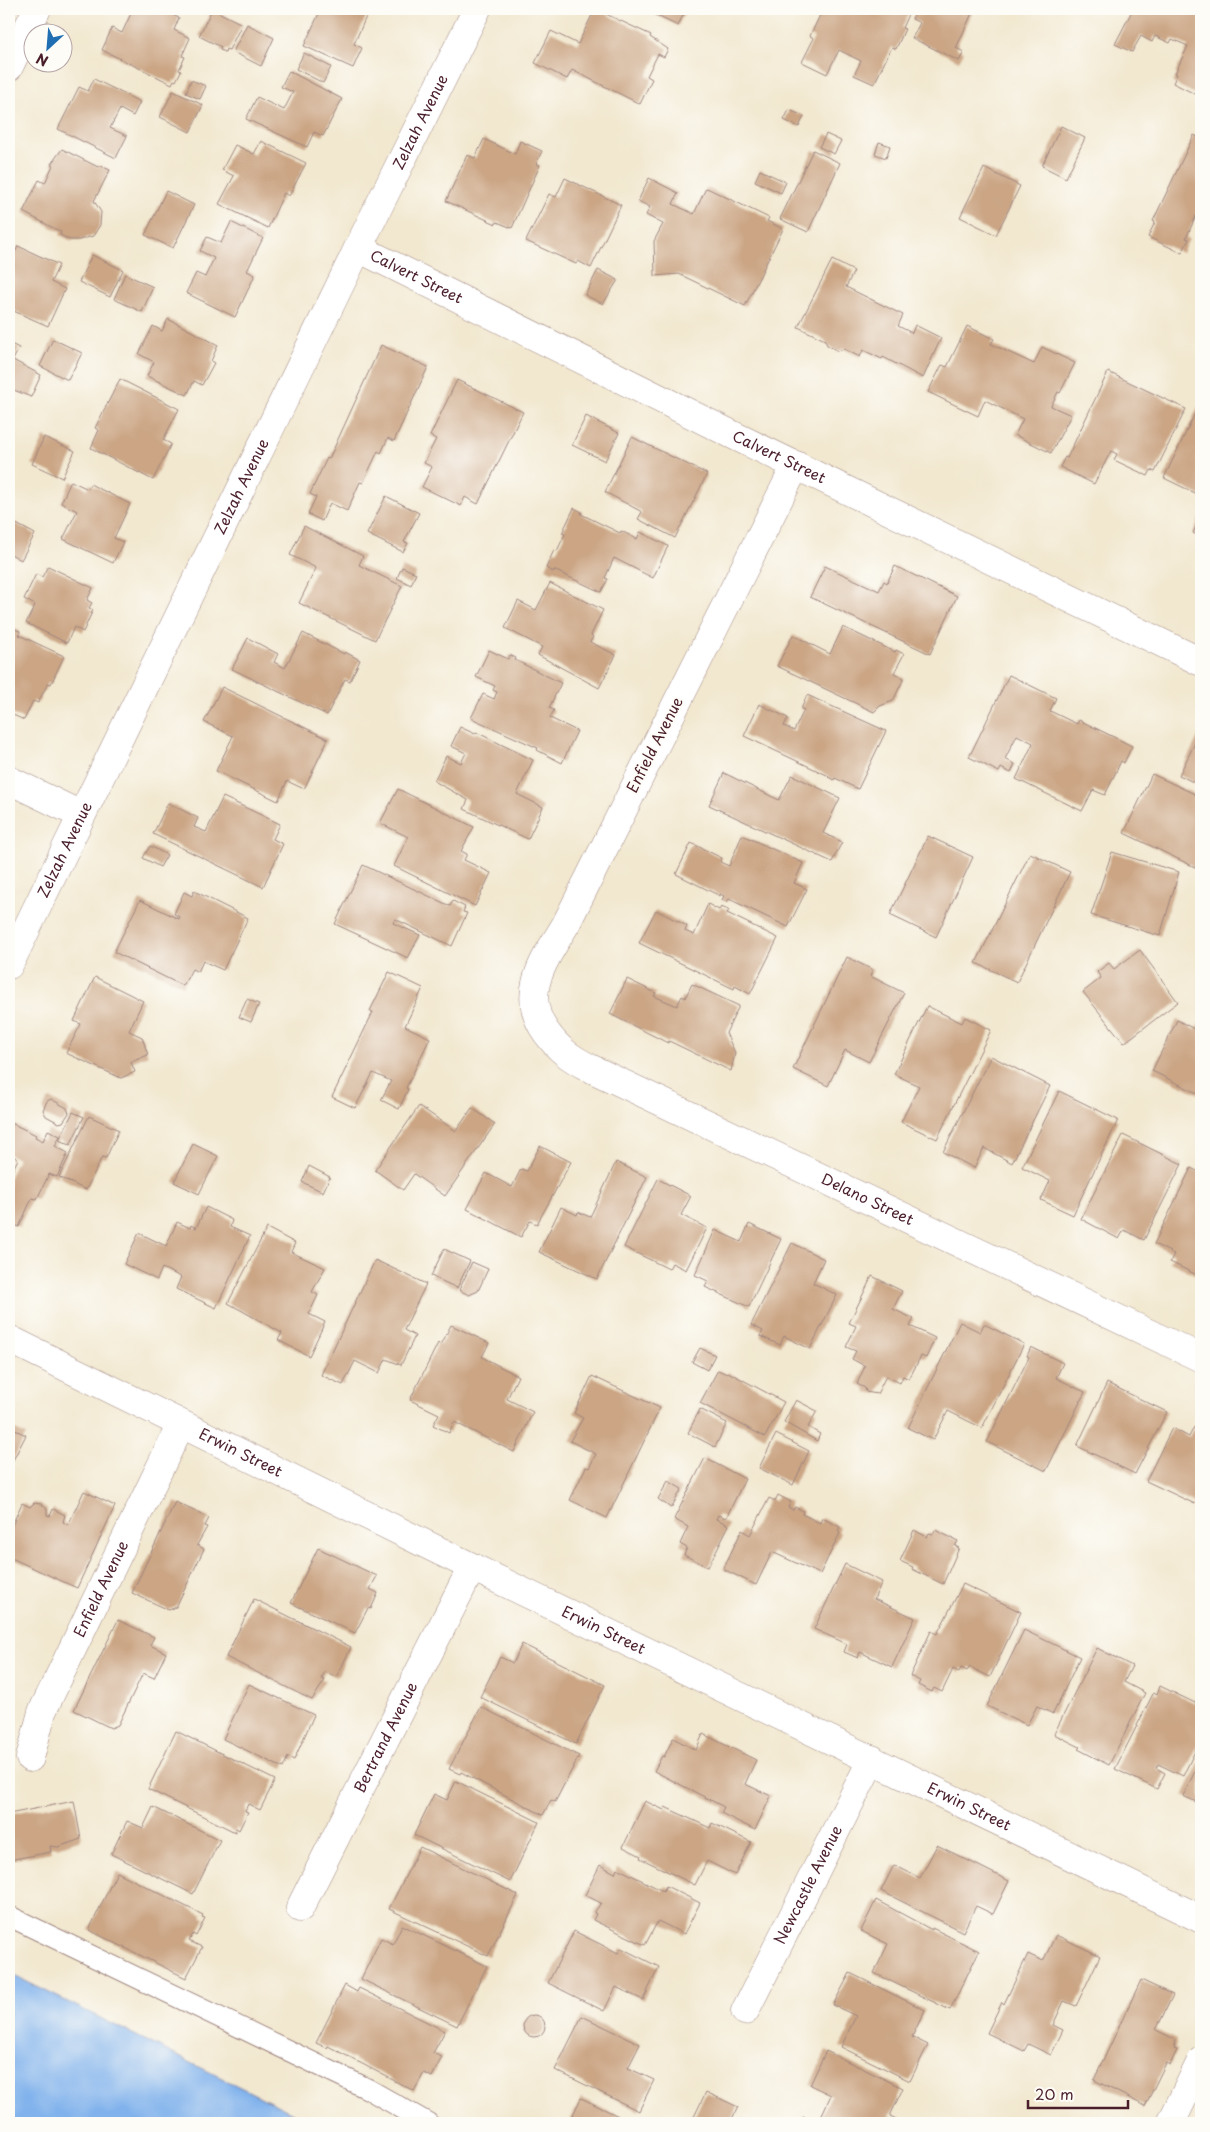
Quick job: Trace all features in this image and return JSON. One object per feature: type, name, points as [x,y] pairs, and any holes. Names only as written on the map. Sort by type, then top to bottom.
[{"type":"street","points":[[9,67],[37,9]]},
{"type":"street","name":"Zelzah Avenue","points":[[9,965],[358,248],[477,9]]},
{"type":"street","name":"Calvert Street","points":[[358,248],[796,465],[1201,662]]},
{"type":"street","name":"Enfield Avenue","points":[[543,1028],[536,1016],[533,1001],[536,982],[543,964],[570,915],[796,465]]},
{"type":"street","points":[[9,780],[81,815]]},
{"type":"street","name":"Delano Street","points":[[543,1028],[568,1057],[1201,1358]]},
{"type":"street","name":"Erwin Street","points":[[9,1339],[472,1567],[1201,1919]]},
{"type":"street","name":"Enfield Avenue","points":[[30,1758],[42,1712],[181,1424]]},
{"type":"street","name":"Bertrand Avenue","points":[[300,1908],[472,1567]]},
{"type":"street","name":"Newcastle Avenue","points":[[746,2011],[872,1759]]},
{"type":"street","points":[[1171,2123],[1201,2061]]},
{"type":"lane","points":[[9,1916],[368,2089],[428,2123]]},
{"type":"water","points":[[9,1973],[313,2123],[9,2123]]},
{"type":"building","points":[[133,9],[160,9],[179,18],[174,30],[190,38],[182,56],[185,57],[179,70],[181,71],[176,81],[174,80],[172,84],[102,50],[112,28],[122,33]]},
{"type":"building","points":[[212,9],[242,24],[229,50],[226,49],[225,52],[220,50],[221,47],[199,36]]},
{"type":"building","points":[[321,9],[369,10],[354,44],[362,48],[353,68],[304,46]]},
{"type":"building","points":[[595,9],[651,35],[650,37],[668,49],[664,57],[658,54],[647,76],[652,79],[640,104],[572,70],[567,79],[535,63],[551,31],[578,44]]},
{"type":"building","points":[[643,9],[686,9],[678,26]]},
{"type":"building","points":[[823,9],[840,15],[843,9],[910,10],[902,28],[905,29],[896,49],[892,47],[874,84],[854,75],[861,61],[839,50],[827,74],[802,62],[814,38],[810,36]]},
{"type":"building","points":[[917,9],[974,9],[956,48],[964,52],[959,61],[912,38],[920,23],[912,19]]},
{"type":"building","points":[[1133,9],[1184,9],[1201,17],[1201,86],[1195,94],[1173,83],[1177,74],[1175,73],[1188,46],[1172,39],[1170,43],[1155,36],[1152,42],[1141,36],[1132,52],[1115,44]]},
{"type":"building","points":[[247,24],[274,38],[261,66],[233,52]]},
{"type":"building","points":[[304,53],[331,67],[323,83],[296,69]]},
{"type":"building","points":[[289,71],[342,99],[323,136],[314,132],[307,147],[246,119],[257,97],[284,110],[293,92],[281,87]]},
{"type":"building","points":[[94,79],[140,102],[133,116],[120,109],[110,128],[127,136],[116,158],[58,129],[79,87],[88,91]]},
{"type":"building","points":[[191,80],[206,86],[200,99],[186,93]]},
{"type":"building","points":[[173,91],[203,105],[190,132],[160,117]]},
{"type":"building","points":[[789,110],[804,116],[799,127],[784,120]]},
{"type":"building","points":[[1061,126],[1085,138],[1066,178],[1042,166]]},
{"type":"building","points":[[826,134],[841,141],[834,154],[819,147]]},
{"type":"building","points":[[1194,135],[1201,139],[1201,205],[1186,238],[1189,239],[1182,253],[1148,237],[1155,222],[1153,221]]},
{"type":"building","points":[[484,139],[515,154],[520,141],[542,151],[536,164],[540,165],[512,228],[497,222],[496,224],[446,201],[467,155],[475,158]]},
{"type":"building","points":[[261,141],[306,163],[289,196],[284,193],[268,228],[219,204],[234,176],[222,170],[235,145],[254,154]]},
{"type":"building","points":[[879,142],[890,146],[886,158],[875,154]]},
{"type":"building","points":[[62,149],[98,167],[99,165],[110,170],[94,201],[101,212],[100,225],[93,236],[79,240],[70,240],[60,235],[61,232],[23,212],[39,180],[45,183],[53,165],[51,164]]},
{"type":"building","points":[[813,150],[840,163],[808,232],[780,219]]},
{"type":"building","points":[[984,168],[1020,186],[996,235],[960,217]]},
{"type":"building","points":[[760,170],[786,182],[781,193],[755,181]]},
{"type":"building","points":[[565,178],[621,205],[591,268],[578,261],[576,264],[526,241],[549,194],[556,197]]},
{"type":"building","points":[[649,178],[678,193],[673,204],[694,214],[706,188],[769,218],[767,221],[783,229],[745,306],[679,274],[655,276],[654,241],[663,224],[646,215],[650,207],[638,201]]},
{"type":"building","points":[[166,191],[194,205],[173,248],[145,235]]},
{"type":"building","points":[[231,222],[263,238],[247,271],[255,275],[235,317],[186,293],[196,273],[205,277],[214,258],[200,251],[207,237],[221,243]]},
{"type":"building","points":[[18,246],[59,265],[51,282],[65,289],[48,326],[9,309],[9,266]]},
{"type":"building","points":[[92,255],[123,270],[110,297],[79,282]]},
{"type":"building","points":[[832,260],[854,271],[846,287],[903,315],[898,326],[912,333],[915,325],[941,338],[923,378],[883,357],[882,359],[863,350],[860,357],[844,349],[838,351],[827,345],[825,340],[798,327]]},
{"type":"building","points":[[598,270],[618,280],[603,304],[585,295]]},
{"type":"building","points":[[125,274],[153,287],[142,312],[114,299]]},
{"type":"building","points":[[168,319],[218,345],[211,361],[214,363],[202,385],[194,381],[187,395],[147,376],[154,362],[139,354],[153,326],[162,331]]},
{"type":"building","points":[[967,326],[994,339],[991,344],[1034,364],[1042,347],[1075,363],[1060,393],[1058,392],[1051,406],[1071,415],[1051,453],[1015,435],[1023,419],[985,400],[978,416],[928,392],[942,365],[947,367]]},
{"type":"building","points":[[53,339],[82,353],[68,380],[40,366]]},
{"type":"building","points":[[9,343],[19,348],[13,360],[41,375],[31,397],[9,388]]},
{"type":"building","points":[[381,345],[428,367],[394,441],[388,438],[381,453],[378,451],[363,483],[360,482],[347,511],[330,503],[322,521],[308,514],[316,497],[310,494],[327,458],[329,459]]},
{"type":"building","points":[[1108,372],[1186,409],[1155,472],[1151,470],[1148,476],[1114,460],[1117,454],[1111,451],[1094,484],[1060,467],[1065,457],[1067,458]]},
{"type":"building","points":[[120,379],[179,409],[163,440],[171,444],[153,480],[91,448],[99,430],[95,428]]},
{"type":"building","points":[[457,380],[523,412],[478,504],[465,497],[461,506],[422,487],[432,467],[424,463],[436,439],[430,436]]},
{"type":"building","points":[[1201,401],[1201,496],[1164,478]]},
{"type":"building","points":[[586,416],[619,433],[605,461],[572,445]]},
{"type":"building","points":[[44,437],[75,451],[62,478],[32,464]]},
{"type":"building","points":[[632,437],[707,474],[675,538],[638,519],[642,512],[605,492]]},
{"type":"building","points":[[71,481],[88,489],[90,484],[130,504],[114,538],[123,542],[113,563],[63,539],[77,511],[61,503]]},
{"type":"building","points":[[386,496],[419,513],[404,542],[408,543],[403,552],[367,534]]},
{"type":"building","points":[[574,508],[582,512],[581,514],[620,533],[621,531],[637,539],[640,532],[668,546],[653,578],[614,558],[605,578],[608,579],[601,592],[546,568],[554,550],[557,551],[565,534],[562,533]]},
{"type":"building","points":[[1201,515],[1201,537],[1193,533]]},
{"type":"building","points":[[9,520],[35,534],[21,560],[9,553]]},
{"type":"building","points":[[304,526],[363,556],[359,565],[402,586],[375,640],[299,603],[316,568],[290,555]]},
{"type":"building","points":[[48,566],[93,588],[87,600],[92,603],[89,608],[93,610],[83,632],[74,627],[67,643],[26,623],[35,605],[24,599],[36,574],[42,577]]},
{"type":"building","points":[[825,566],[879,591],[884,581],[887,583],[895,566],[957,596],[930,654],[810,597]]},
{"type":"building","points":[[402,567],[416,573],[411,585],[397,578]]},
{"type":"building","points":[[550,583],[603,610],[591,635],[593,637],[590,642],[616,655],[599,688],[538,655],[542,647],[505,628],[518,601],[536,610]]},
{"type":"building","points":[[843,627],[895,652],[896,650],[904,654],[894,673],[904,678],[893,701],[880,706],[874,712],[777,666],[793,635],[830,654]]},
{"type":"building","points":[[12,628],[20,631],[19,635],[64,656],[51,684],[48,683],[38,703],[33,701],[24,720],[9,713],[9,630],[11,631]]},
{"type":"building","points":[[303,633],[360,660],[350,681],[345,679],[327,715],[232,669],[248,638],[278,654],[274,662],[285,668]]},
{"type":"building","points":[[489,650],[508,659],[510,655],[516,658],[515,660],[561,683],[549,708],[554,710],[550,718],[577,731],[562,763],[537,750],[538,748],[471,718],[483,694],[494,699],[497,692],[493,690],[495,686],[476,677]]},
{"type":"building","points":[[1009,675],[1056,698],[1050,711],[1077,724],[1079,720],[1132,746],[1124,763],[1121,761],[1105,795],[1093,790],[1082,811],[1016,779],[1033,743],[1017,735],[1005,759],[1015,764],[1011,773],[1001,768],[999,772],[969,757]]},
{"type":"building","points":[[222,687],[328,739],[304,789],[287,781],[278,801],[216,771],[233,736],[204,722]]},
{"type":"building","points":[[807,695],[886,731],[858,789],[835,778],[834,780],[744,736],[759,704],[788,718],[784,726],[794,731],[804,710],[801,709]]},
{"type":"building","points":[[460,727],[475,734],[476,732],[533,760],[517,794],[543,807],[528,839],[464,809],[468,800],[434,781],[446,756],[461,763],[466,753],[451,746]]},
{"type":"building","points":[[1201,731],[1201,786],[1179,775]]},
{"type":"building","points":[[724,773],[779,800],[792,775],[840,798],[823,833],[842,842],[832,862],[709,805]]},
{"type":"building","points":[[1152,774],[1201,797],[1201,870],[1124,833]]},
{"type":"building","points":[[398,789],[474,827],[461,851],[467,854],[464,860],[491,873],[475,906],[394,866],[408,837],[380,823]]},
{"type":"building","points":[[223,797],[280,824],[273,839],[283,844],[263,887],[153,834],[168,803],[198,818],[194,827],[206,832]]},
{"type":"building","points":[[742,835],[803,863],[794,883],[807,889],[788,927],[729,899],[727,902],[722,900],[724,896],[720,894],[720,896],[676,874],[691,843],[722,858],[720,862],[729,866]]},
{"type":"building","points":[[928,836],[973,857],[936,937],[890,915]]},
{"type":"building","points":[[150,846],[167,855],[160,867],[143,858]]},
{"type":"building","points":[[1112,852],[1179,872],[1160,936],[1091,915]]},
{"type":"building","points":[[1030,853],[1070,872],[1017,982],[976,963]]},
{"type":"building","points":[[363,865],[450,906],[453,901],[465,907],[463,912],[467,913],[452,946],[395,919],[393,923],[420,935],[408,958],[335,924]]},
{"type":"building","points":[[194,891],[248,918],[223,970],[203,961],[198,972],[192,969],[183,986],[114,952],[140,900],[179,919],[180,917],[174,914],[184,892],[192,896]]},
{"type":"building","points":[[708,904],[719,910],[721,907],[729,910],[727,913],[778,938],[750,994],[735,986],[734,989],[639,943],[656,910],[687,926],[685,931],[694,935]]},
{"type":"building","points":[[1140,950],[1178,1002],[1124,1043],[1083,992],[1101,978],[1097,972],[1109,963],[1114,969]]},
{"type":"building","points":[[847,957],[873,970],[870,976],[904,993],[869,1062],[845,1050],[828,1086],[793,1069]]},
{"type":"building","points":[[389,972],[423,988],[405,1026],[430,1038],[406,1088],[408,1089],[399,1109],[381,1100],[391,1081],[373,1073],[355,1108],[332,1097],[373,1012],[370,1011]]},
{"type":"building","points":[[95,977],[143,1001],[129,1031],[142,1037],[148,1055],[131,1062],[135,1072],[121,1078],[66,1053],[81,1024],[74,1021]]},
{"type":"building","points":[[627,979],[656,993],[654,996],[677,1006],[682,996],[685,998],[692,984],[739,1006],[726,1033],[735,1053],[731,1071],[669,1041],[668,1043],[610,1014]]},
{"type":"building","points":[[247,999],[259,1004],[251,1022],[239,1017]]},
{"type":"building","points":[[927,1006],[962,1023],[965,1017],[991,1030],[937,1139],[901,1122],[919,1086],[894,1074]]},
{"type":"building","points":[[1201,1019],[1201,1095],[1152,1071],[1177,1020],[1196,1030]]},
{"type":"building","points":[[991,1056],[1050,1086],[1012,1163],[984,1148],[974,1168],[943,1152]]},
{"type":"building","points":[[1059,1091],[1118,1120],[1073,1215],[1041,1200],[1050,1181],[1022,1167]]},
{"type":"building","points":[[51,1099],[67,1108],[69,1113],[63,1122],[59,1123],[46,1116],[43,1110],[47,1101]]},
{"type":"building","points":[[419,1106],[456,1131],[472,1108],[495,1124],[445,1196],[414,1174],[403,1190],[375,1170]]},
{"type":"building","points":[[73,1112],[84,1117],[70,1145],[59,1140]]},
{"type":"building","points":[[89,1116],[119,1130],[106,1158],[102,1157],[86,1190],[59,1177]]},
{"type":"building","points":[[9,1122],[36,1135],[35,1137],[43,1141],[48,1130],[60,1136],[55,1146],[68,1153],[57,1177],[49,1174],[37,1199],[32,1198],[19,1227],[9,1222],[9,1178],[18,1159],[9,1154]]},
{"type":"building","points":[[1123,1135],[1182,1164],[1144,1240],[1124,1230],[1119,1239],[1081,1219]]},
{"type":"building","points":[[193,1144],[218,1156],[199,1194],[174,1182]]},
{"type":"building","points":[[540,1146],[571,1162],[537,1224],[530,1221],[521,1237],[467,1209],[486,1173],[512,1187],[521,1169],[527,1171]]},
{"type":"building","points":[[616,1162],[647,1177],[597,1279],[539,1252],[561,1207],[577,1215],[578,1212],[590,1217]]},
{"type":"building","points":[[309,1166],[330,1177],[323,1192],[302,1182]]},
{"type":"building","points":[[1191,1168],[1201,1173],[1201,1277],[1170,1262],[1174,1254],[1154,1244]]},
{"type":"building","points":[[658,1179],[691,1196],[681,1215],[707,1228],[686,1270],[672,1263],[669,1269],[624,1247]]},
{"type":"building","points":[[206,1207],[232,1220],[230,1227],[250,1236],[216,1308],[176,1289],[181,1277],[162,1268],[157,1280],[124,1264],[139,1233],[166,1246],[177,1222],[190,1228],[191,1225],[196,1228]]},
{"type":"building","points":[[749,1224],[781,1239],[749,1307],[705,1287],[708,1281],[695,1275],[715,1230],[741,1242]]},
{"type":"building","points":[[267,1228],[295,1243],[291,1252],[325,1268],[312,1292],[318,1295],[309,1314],[325,1322],[309,1356],[278,1340],[282,1333],[228,1303]]},
{"type":"building","points":[[792,1243],[824,1259],[813,1283],[837,1295],[810,1349],[784,1336],[780,1345],[760,1336],[763,1331],[751,1325]]},
{"type":"building","points":[[444,1249],[470,1261],[457,1288],[431,1276]]},
{"type":"building","points":[[375,1260],[426,1284],[404,1330],[415,1336],[401,1365],[386,1359],[379,1373],[355,1361],[343,1385],[321,1375]]},
{"type":"building","points":[[472,1262],[488,1269],[478,1291],[469,1295],[459,1290]]},
{"type":"building","points":[[872,1276],[902,1291],[893,1309],[914,1319],[910,1326],[935,1338],[926,1358],[921,1356],[909,1379],[903,1376],[900,1383],[886,1376],[877,1394],[866,1392],[865,1388],[857,1384],[865,1366],[852,1359],[856,1351],[846,1347],[856,1326],[849,1323]]},
{"type":"building","points":[[960,1322],[980,1332],[984,1324],[1024,1344],[982,1428],[948,1411],[933,1440],[908,1428]]},
{"type":"building","points":[[451,1325],[489,1343],[482,1357],[518,1376],[507,1399],[533,1412],[514,1452],[454,1422],[449,1433],[433,1425],[439,1414],[410,1400],[438,1343],[441,1345]]},
{"type":"building","points":[[1031,1347],[1063,1363],[1056,1378],[1085,1392],[1046,1471],[987,1442],[1029,1357],[1027,1356]]},
{"type":"building","points":[[700,1348],[715,1355],[707,1370],[692,1362]]},
{"type":"building","points":[[718,1370],[727,1374],[728,1372],[784,1402],[765,1437],[700,1403]]},
{"type":"building","points":[[592,1376],[660,1408],[607,1518],[570,1500],[586,1467],[589,1468],[596,1454],[570,1441],[583,1418],[574,1413]]},
{"type":"building","points":[[1107,1383],[1167,1412],[1135,1474],[1077,1446]]},
{"type":"building","points":[[796,1400],[817,1411],[808,1427],[820,1434],[817,1441],[784,1422]]},
{"type":"building","points":[[700,1409],[727,1423],[715,1447],[688,1433]]},
{"type":"building","points":[[9,1427],[26,1435],[9,1468]]},
{"type":"building","points":[[1194,1427],[1201,1431],[1201,1505],[1146,1481],[1172,1428],[1189,1437]]},
{"type":"building","points":[[776,1434],[809,1451],[793,1485],[759,1468]]},
{"type":"building","points":[[705,1458],[745,1479],[726,1518],[718,1515],[716,1519],[729,1525],[708,1567],[684,1555],[687,1548],[680,1544],[688,1527],[674,1519]]},
{"type":"building","points":[[668,1481],[682,1489],[671,1508],[658,1499]]},
{"type":"building","points":[[84,1491],[115,1506],[77,1588],[9,1557],[9,1532],[22,1503],[30,1507],[34,1503],[41,1504],[47,1509],[47,1515],[50,1516],[53,1509],[65,1515],[63,1522],[68,1525]]},
{"type":"building","points":[[778,1495],[791,1502],[788,1507],[793,1510],[795,1507],[803,1511],[802,1514],[820,1523],[822,1518],[840,1527],[838,1531],[840,1533],[820,1574],[772,1552],[756,1585],[723,1569],[742,1530],[750,1535],[769,1498],[775,1501]]},
{"type":"building","points":[[175,1502],[209,1518],[205,1526],[207,1527],[197,1545],[204,1549],[176,1607],[169,1610],[132,1593]]},
{"type":"building","points":[[914,1530],[927,1537],[929,1533],[933,1534],[935,1530],[958,1541],[955,1546],[959,1548],[943,1584],[900,1561]]},
{"type":"building","points":[[318,1548],[377,1576],[370,1589],[378,1593],[371,1609],[368,1608],[355,1633],[291,1603]]},
{"type":"building","points":[[845,1564],[882,1582],[874,1599],[915,1618],[892,1667],[860,1652],[858,1658],[844,1652],[847,1644],[814,1629]]},
{"type":"building","points":[[963,1584],[1021,1612],[990,1677],[970,1667],[967,1671],[961,1668],[959,1672],[953,1669],[942,1692],[934,1688],[932,1692],[918,1685],[920,1681],[910,1676],[931,1631],[937,1634]]},
{"type":"building","points":[[254,1599],[351,1647],[337,1677],[325,1672],[321,1679],[325,1680],[312,1700],[226,1657]]},
{"type":"building","points":[[118,1620],[154,1637],[150,1645],[166,1653],[154,1678],[143,1673],[118,1725],[111,1728],[74,1710]]},
{"type":"building","points":[[1024,1630],[1080,1657],[1053,1714],[1037,1706],[1027,1725],[987,1706]]},
{"type":"building","points":[[522,1644],[605,1685],[576,1744],[480,1697],[500,1657],[513,1663]]},
{"type":"building","points":[[1097,1648],[1132,1666],[1124,1682],[1145,1693],[1109,1765],[1054,1734]]},
{"type":"building","points":[[249,1684],[314,1715],[294,1760],[288,1757],[283,1768],[223,1739]]},
{"type":"building","points":[[1160,1686],[1195,1703],[1201,1692],[1201,1739],[1183,1776],[1158,1764],[1156,1768],[1165,1773],[1157,1789],[1115,1769],[1154,1692],[1157,1694]]},
{"type":"building","points":[[481,1707],[579,1756],[555,1802],[551,1800],[543,1815],[461,1772],[460,1774],[449,1769]]},
{"type":"building","points":[[176,1731],[275,1780],[260,1810],[248,1804],[245,1811],[248,1812],[239,1830],[236,1828],[235,1832],[148,1789]]},
{"type":"building","points":[[703,1734],[756,1760],[745,1784],[771,1796],[755,1830],[721,1813],[724,1807],[654,1771],[662,1756],[664,1757],[673,1738],[696,1750]]},
{"type":"building","points":[[1201,1759],[1201,1804],[1183,1796]]},
{"type":"building","points":[[456,1781],[539,1822],[510,1882],[414,1835],[434,1794],[447,1800]]},
{"type":"building","points":[[74,1801],[81,1839],[58,1847],[50,1846],[51,1852],[9,1860],[9,1814]]},
{"type":"building","points":[[645,1801],[664,1810],[665,1807],[710,1828],[712,1823],[751,1842],[735,1875],[707,1861],[695,1885],[640,1858],[641,1856],[623,1847]]},
{"type":"building","points":[[153,1807],[220,1840],[193,1894],[111,1854],[127,1821],[143,1828]]},
{"type":"building","points":[[937,1845],[1009,1881],[993,1914],[976,1906],[963,1932],[881,1891],[894,1865],[920,1878]]},
{"type":"building","points":[[420,1847],[518,1895],[488,1956],[389,1909]]},
{"type":"building","points":[[600,1865],[615,1873],[617,1868],[663,1891],[666,1886],[700,1903],[684,1934],[658,1921],[645,1945],[593,1920],[596,1914],[594,1913],[601,1903],[585,1895]]},
{"type":"building","points":[[117,1872],[203,1915],[202,1917],[205,1918],[196,1936],[193,1934],[189,1941],[202,1947],[186,1978],[89,1930]]},
{"type":"building","points":[[876,1900],[932,1930],[932,1928],[979,1951],[950,2010],[874,1973],[888,1944],[861,1931]]},
{"type":"building","points":[[402,1925],[487,1966],[457,2026],[361,1979],[381,1938],[393,1944]]},
{"type":"building","points":[[574,1931],[618,1953],[621,1948],[659,1967],[643,2000],[616,1987],[604,2011],[548,1983]]},
{"type":"building","points":[[1056,1935],[1100,1956],[1076,2006],[1064,2001],[1053,2025],[1063,2030],[1051,2055],[1028,2044],[1024,2051],[987,2033],[1002,2002],[1004,2004],[1028,1954],[1043,1961]]},
{"type":"building","points":[[850,1973],[925,2010],[912,2037],[928,2045],[910,2081],[841,2047],[856,2016],[833,2005]]},
{"type":"building","points":[[1141,1980],[1173,1995],[1156,2030],[1176,2040],[1174,2049],[1177,2050],[1170,2065],[1166,2063],[1145,2106],[1094,2080]]},
{"type":"building","points":[[345,1985],[357,1992],[359,1988],[445,2031],[433,2053],[442,2057],[432,2077],[424,2073],[414,2091],[328,2046],[327,2048],[316,2043]]},
{"type":"building","points":[[534,2015],[544,2022],[545,2026],[538,2036],[534,2037],[524,2030],[523,2026],[530,2016]]},
{"type":"building","points":[[582,2016],[640,2044],[628,2068],[654,2080],[639,2111],[555,2070]]},
{"type":"building","points":[[826,2051],[903,2088],[890,2116],[905,2123],[818,2123],[831,2095],[810,2085]]},
{"type":"building","points":[[706,2092],[738,2107],[730,2123],[691,2123]]},
{"type":"building","points":[[581,2098],[633,2123],[569,2123]]},
{"type":"building","points":[[804,2117],[808,2123],[794,2123]]}]
